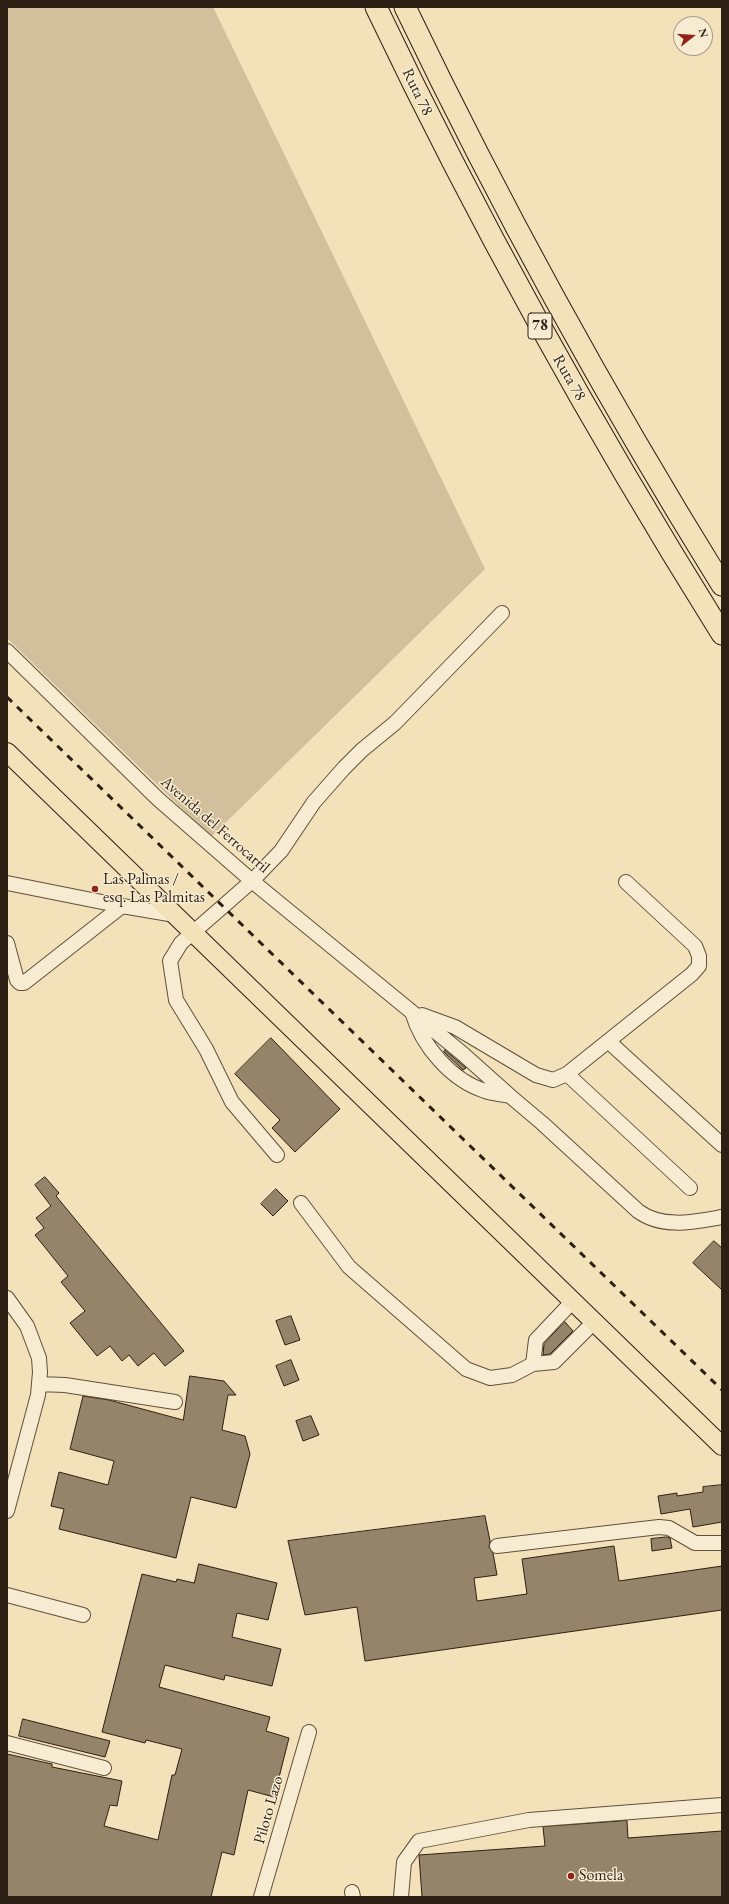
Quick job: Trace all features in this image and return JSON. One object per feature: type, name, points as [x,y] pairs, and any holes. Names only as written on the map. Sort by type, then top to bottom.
[{"type":"highway","name":"Ruta 78","points":[[376,7],[444,146],[513,277],[616,461],[722,634]]},
{"type":"highway","name":"Ruta 78","points":[[405,7],[489,176],[566,322],[644,457],[722,585]]},
{"type":"main road","points":[[7,752],[722,1446]]},
{"type":"street","points":[[277,1155],[232,1102],[206,1049],[176,1000],[170,961],[181,943],[252,881],[281,851],[314,802],[339,773],[362,750],[396,722],[502,613]]},
{"type":"street","name":"Avenida del Ferrocarril","points":[[7,651],[158,799],[252,881],[439,1034],[542,1123],[646,1217],[666,1222],[690,1223],[722,1217]]},
{"type":"street","points":[[412,1011],[455,1027],[536,1075],[553,1080],[567,1074],[692,974],[699,966],[699,956],[695,946],[626,882]]},
{"type":"street","points":[[7,883],[122,906],[176,915]]},
{"type":"street","points":[[7,943],[17,980],[20,983],[24,983],[122,906]]},
{"type":"street","points":[[412,1011],[416,1025],[427,1044],[437,1057],[459,1078],[485,1092],[510,1096]]},
{"type":"street","points":[[608,1041],[722,1145]]},
{"type":"street","points":[[567,1074],[690,1188]]},
{"type":"street","points":[[301,1203],[349,1267],[466,1369],[490,1378],[512,1375],[533,1364],[554,1362],[594,1322]]},
{"type":"street","points":[[7,1298],[27,1326],[34,1342],[39,1358],[40,1384],[7,1511]]},
{"type":"street","points":[[533,1364],[536,1340],[573,1301]]},
{"type":"street","points":[[40,1384],[65,1385],[175,1402]]},
{"type":"street","points":[[497,1546],[659,1527],[669,1528],[695,1543],[722,1543]]},
{"type":"street","points":[[7,1595],[83,1615]]},
{"type":"street","name":"Piloto Lazo","points":[[261,1897],[309,1732]]},
{"type":"street","points":[[7,1743],[104,1768]]},
{"type":"street","points":[[401,1897],[404,1862],[419,1841],[529,1820],[722,1805]]},
{"type":"shaded area","points":[[7,7],[213,7],[485,569],[211,837],[7,638]]},
{"type":"building","points":[[271,1038],[340,1109],[295,1152],[272,1128],[280,1120],[235,1074]]},
{"type":"building","points":[[445,1050],[466,1068],[463,1070],[444,1052]]},
{"type":"building","points":[[45,1177],[59,1193],[56,1196],[184,1351],[165,1366],[154,1353],[138,1366],[129,1355],[122,1361],[110,1346],[97,1356],[70,1323],[85,1311],[61,1282],[68,1276],[35,1235],[44,1228],[36,1218],[51,1206],[35,1185]]},
{"type":"building","points":[[276,1189],[288,1201],[273,1216],[261,1204]]},
{"type":"building","points":[[714,1241],[722,1248],[722,1290],[693,1263]]},
{"type":"building","points":[[291,1316],[300,1340],[285,1345],[276,1321]]},
{"type":"building","points":[[565,1322],[573,1331],[550,1354],[543,1355],[544,1344]]},
{"type":"building","points":[[291,1360],[299,1380],[284,1386],[276,1366]]},
{"type":"building","points":[[190,1376],[224,1381],[236,1395],[228,1395],[222,1430],[245,1436],[250,1454],[236,1508],[191,1497],[176,1558],[59,1529],[64,1509],[51,1506],[59,1472],[108,1485],[114,1461],[70,1449],[83,1396],[109,1400],[183,1420]]},
{"type":"building","points":[[311,1416],[319,1435],[303,1441],[296,1421]]},
{"type":"building","points":[[722,1485],[722,1522],[693,1527],[690,1509],[661,1514],[658,1496],[677,1493],[677,1496],[703,1492],[703,1487]]},
{"type":"building","points":[[485,1516],[490,1541],[489,1547],[493,1553],[497,1575],[474,1578],[477,1601],[527,1594],[522,1559],[614,1546],[619,1581],[722,1566],[722,1610],[365,1661],[357,1607],[305,1615],[288,1541]]},
{"type":"building","points":[[670,1538],[672,1548],[652,1551],[651,1539]]},
{"type":"building","points":[[199,1564],[277,1583],[268,1620],[237,1613],[232,1637],[281,1649],[272,1686],[225,1675],[224,1680],[165,1665],[159,1687],[270,1717],[266,1731],[289,1738],[274,1797],[248,1790],[234,1855],[222,1852],[211,1897],[7,1897],[7,1754],[52,1764],[52,1767],[122,1781],[117,1806],[110,1805],[104,1826],[158,1840],[172,1775],[175,1775],[182,1749],[146,1740],[145,1743],[102,1732],[142,1574],[176,1582],[177,1579],[194,1583]]},
{"type":"building","points":[[23,1719],[110,1741],[105,1757],[19,1736]]},
{"type":"building","name":"Somela","points":[[627,1821],[628,1838],[722,1831],[722,1897],[422,1897],[419,1855],[545,1846],[543,1827]]},
{"type":"railway","points":[[7,697],[722,1390]]},
{"type":"place","name":"Las Palmas / esq. Las Palmitas","points":[[95,889]]},
{"type":"place","name":"Somela","points":[[571,1876]]}]
